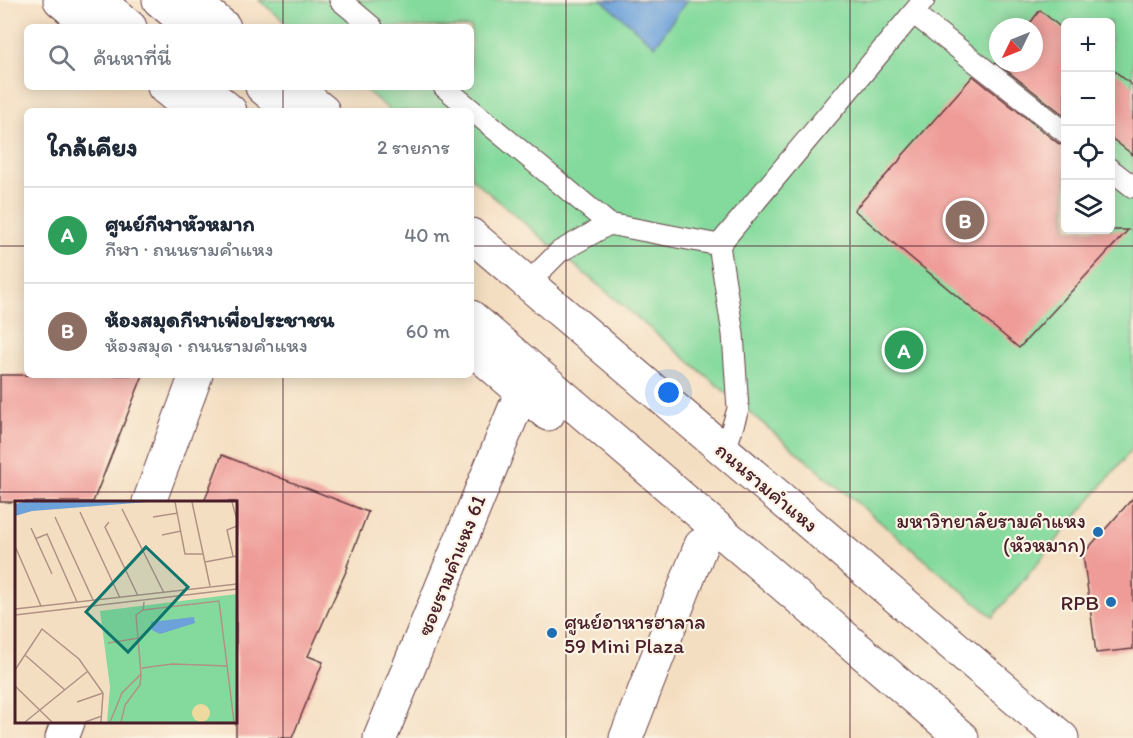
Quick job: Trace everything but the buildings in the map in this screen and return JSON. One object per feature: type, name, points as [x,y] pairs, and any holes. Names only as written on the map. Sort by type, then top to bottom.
[{"type":"main road","points":[[60,0],[88,24]]},
{"type":"main road","points":[[98,0],[126,24]]},
{"type":"main road","points":[[159,0],[187,24]]},
{"type":"main road","points":[[192,0],[220,24]]},
{"type":"main road","points":[[168,90],[189,108]]},
{"type":"main road","points":[[205,90],[226,108]]},
{"type":"main road","points":[[266,90],[286,108]]},
{"type":"main road","points":[[298,90],[319,108]]},
{"type":"main road","name":"ถนนรามคำแหง","points":[[474,238],[1062,738]]},
{"type":"main road","name":"ถนนรามคำแหง","points":[[474,267],[1028,738]]},
{"type":"main road","points":[[474,320],[962,738]]},
{"type":"main road","points":[[474,351],[929,738]]},
{"type":"main road","points":[[149,501],[195,378]]},
{"type":"main road","name":"ซอยรามคำแหง 61","points":[[380,738],[522,391]]},
{"type":"main road","points":[[627,738],[701,544]]},
{"type":"main road","points":[[62,738],[68,723]]},
{"type":"lane","points":[[339,0],[368,24]]},
{"type":"lane","points":[[725,451],[738,410],[733,334],[719,245],[919,7],[1061,130]]},
{"type":"lane","points":[[448,90],[469,108]]},
{"type":"lane","points":[[474,112],[609,224],[719,245]]},
{"type":"lane","points":[[1115,173],[1133,187]]},
{"type":"lane","points":[[528,283],[559,252],[609,224]]},
{"type":"green space","points":[[259,0],[1133,0],[1133,448],[993,617],[474,181],[474,108],[387,108],[366,90],[474,90],[474,24],[287,24]]},
{"type":"water","points":[[602,0],[687,0],[655,46]]},
{"type":"place","name":"ห้องสมุดกีฬาเพื่อประชาชน","points":[[965,220]]},
{"type":"place","name":"ศูนย์กีฬาหัวหมาก","points":[[904,350]]},
{"type":"place","name":"มหาวิทยาลัยรามคำแหง (หัวหมาก)","points":[[1098,532]]},
{"type":"place","name":"RPB","points":[[1111,602]]},
{"type":"place","name":"ศูนย์อาหารฮาลาล 59 Mini Plaza","points":[[552,633]]}]
